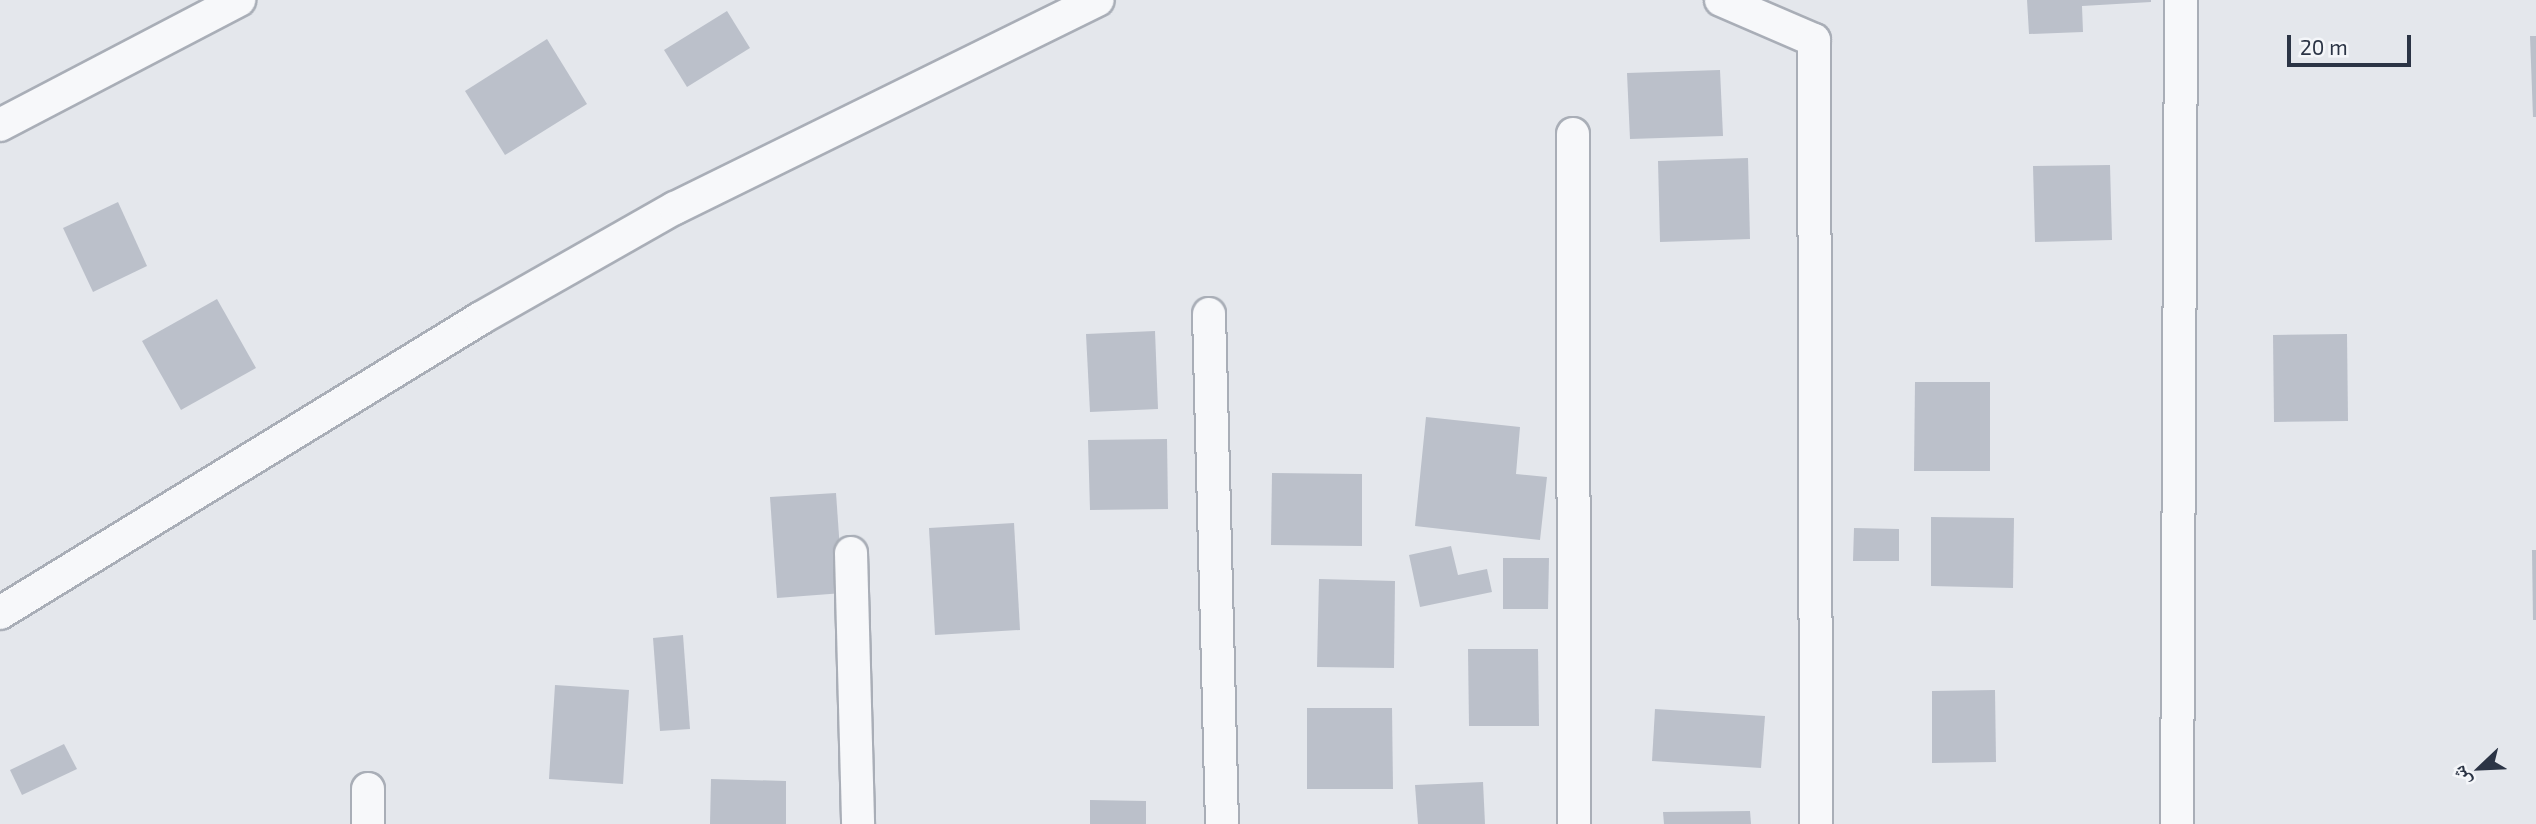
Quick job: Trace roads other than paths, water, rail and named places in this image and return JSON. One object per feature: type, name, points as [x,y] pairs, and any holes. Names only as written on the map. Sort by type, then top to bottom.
[{"type":"street","points":[[0,125],[239,0]]},
{"type":"street","points":[[0,613],[481,318],[663,215],[1098,0]]},
{"type":"street","points":[[1721,0],[1814,40],[1816,824]]},
{"type":"street","points":[[2177,824],[2181,0]]},
{"type":"street","points":[[1573,134],[1574,824]]},
{"type":"street","points":[[1209,314],[1222,824]]},
{"type":"street","points":[[851,553],[858,824]]},
{"type":"street","points":[[368,789],[368,824]]}]
